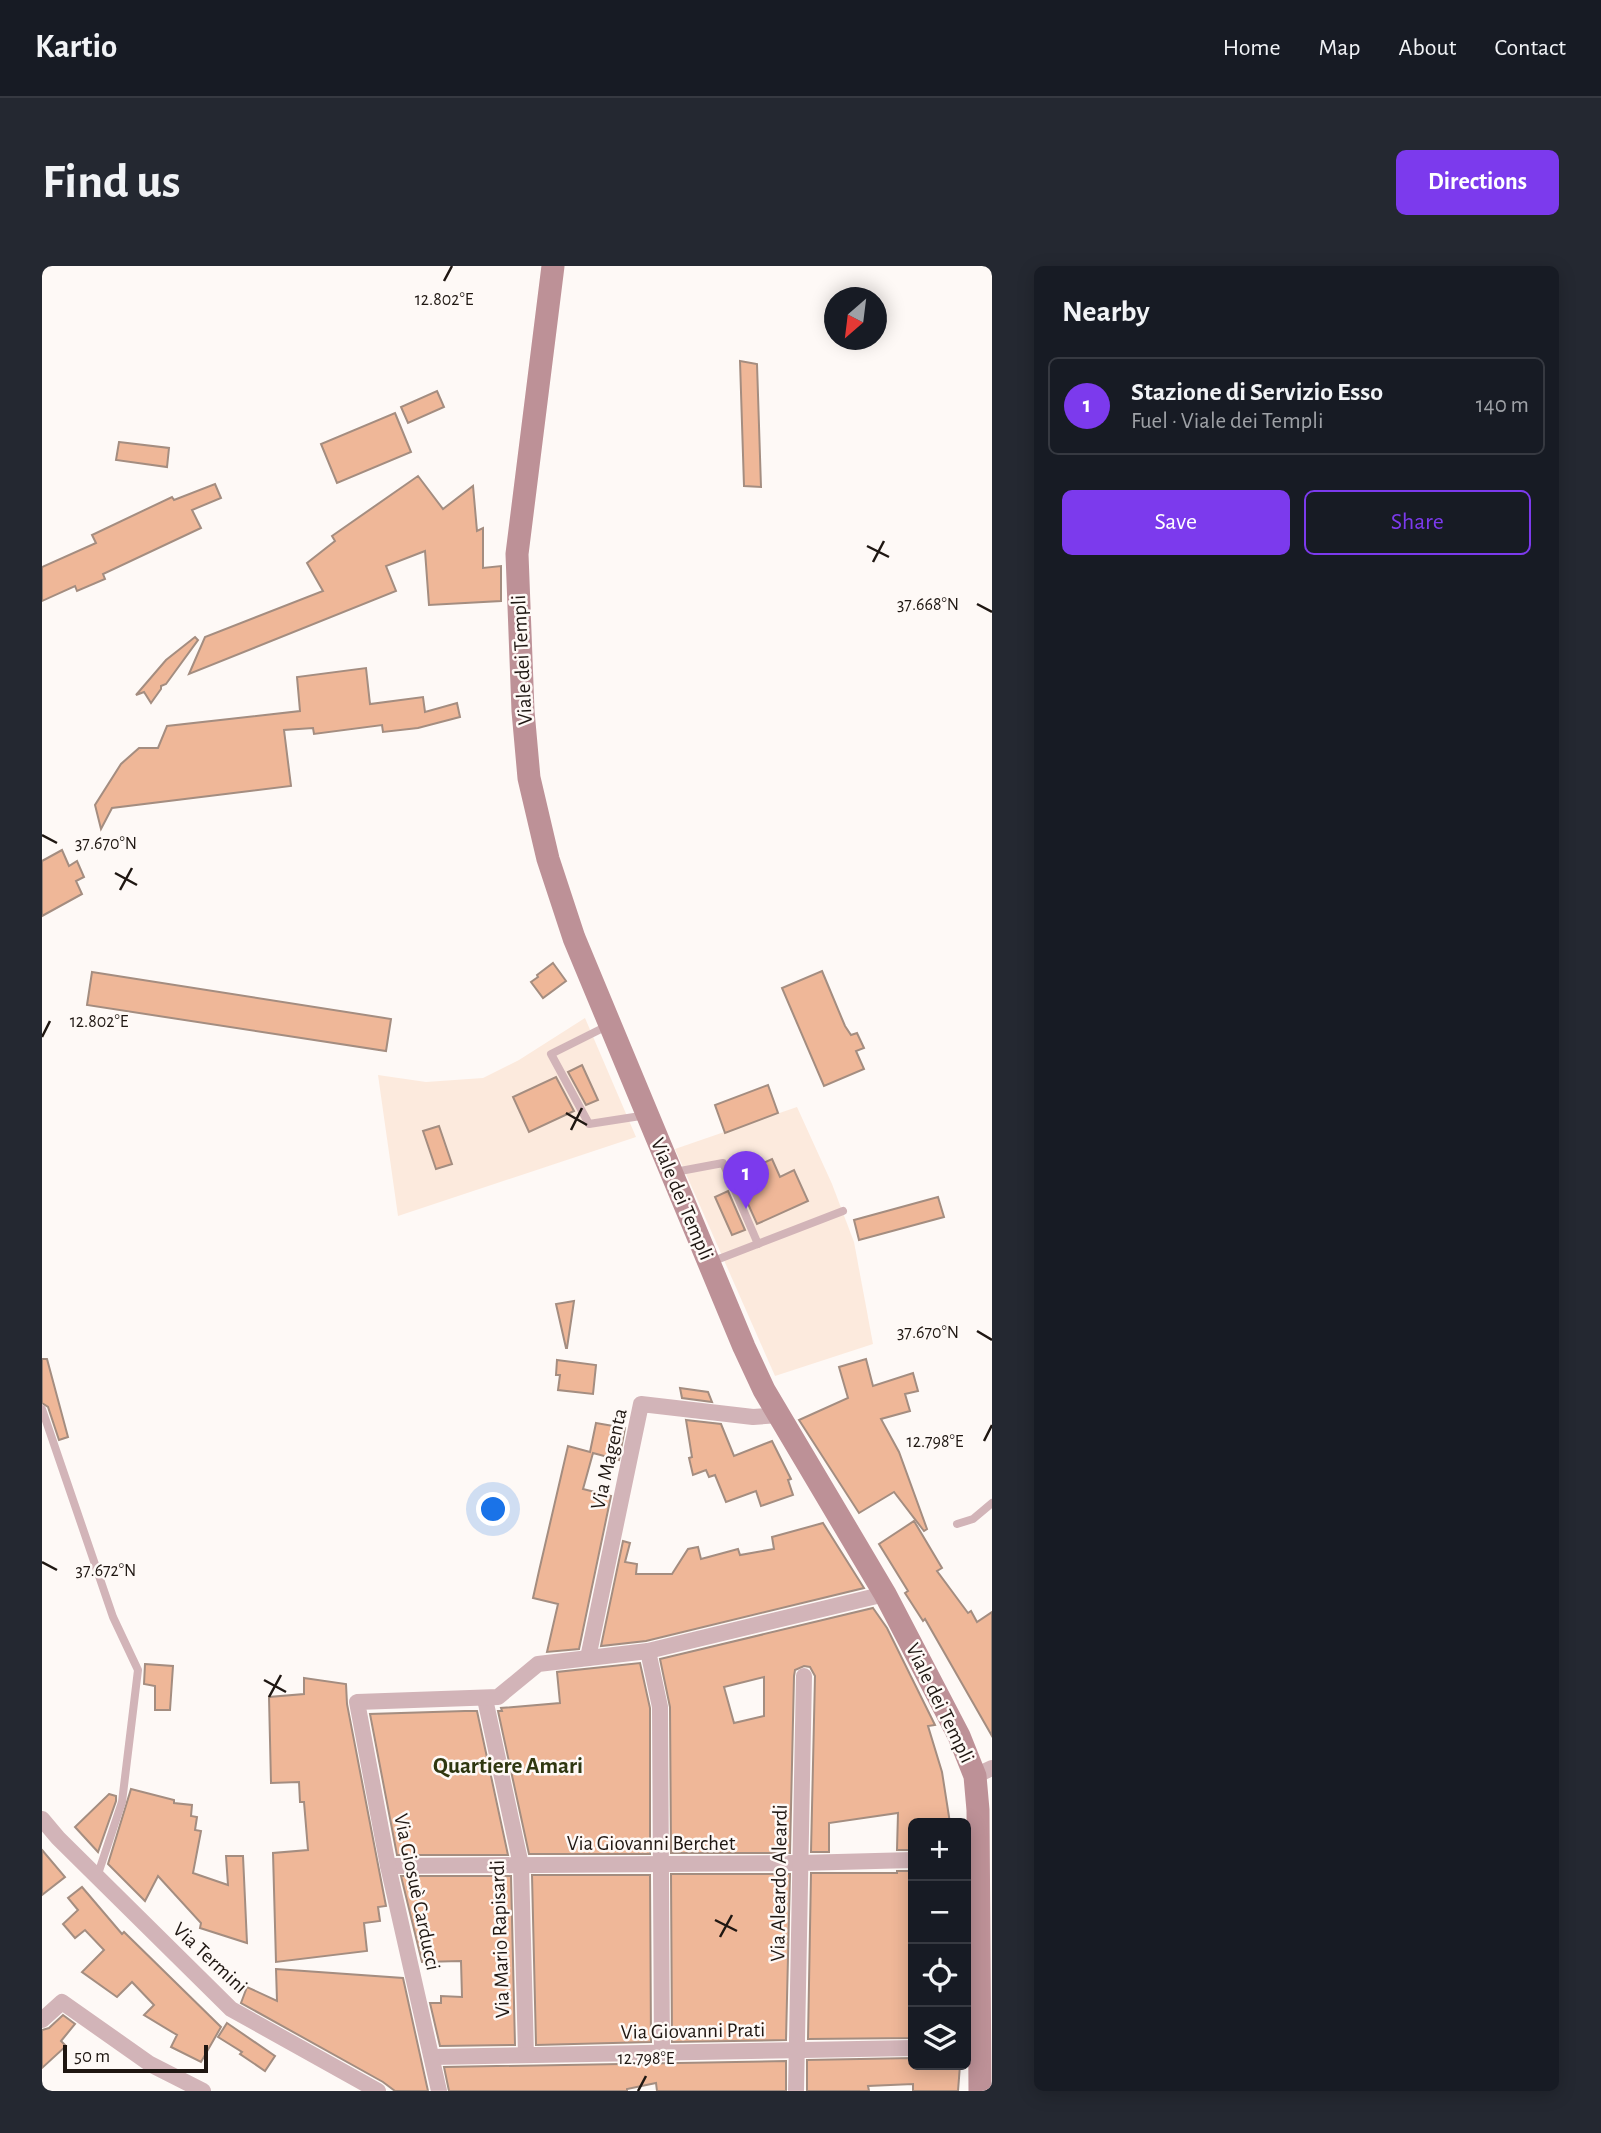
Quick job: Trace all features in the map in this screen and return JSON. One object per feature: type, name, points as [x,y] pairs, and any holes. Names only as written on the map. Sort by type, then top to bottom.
[{"type":"main road","name":"Viale dei Templi","points":[[553,266],[517,554],[523,711],[529,778],[548,859],[574,938],[744,1347],[779,1415],[885,1594],[959,1736],[983,1772],[972,1858],[986,1915],[972,2046],[980,2091]]},
{"type":"street","name":"Via Magenta","points":[[588,1658],[641,1404],[753,1417],[779,1415]]},
{"type":"street","points":[[485,1699],[498,1697],[538,1664],[648,1651],[885,1594]]},
{"type":"street","points":[[648,1651],[660,1707],[662,2053]]},
{"type":"street","name":"Via Aleardo Aleardi","points":[[796,2091],[804,1676]]},
{"type":"street","name":"Via Giosuè Carducci","points":[[439,2091],[388,1866],[358,1702],[485,1699]]},
{"type":"street","name":"Via Mario Rapisardi","points":[[485,1699],[522,1866],[526,2055]]},
{"type":"street","name":"Via Termini","points":[[42,1819],[231,2009],[378,2091]]},
{"type":"street","name":"Via Giovanni Berchet","points":[[388,1866],[908,1860]]},
{"type":"street","points":[[42,2020],[62,2002],[150,2064],[203,2091]]},
{"type":"street","name":"Via Giovanni Prati","points":[[432,2057],[908,2048]]},
{"type":"lane","points":[[610,1025],[551,1054],[589,1124],[647,1115]]},
{"type":"lane","points":[[671,1173],[723,1163],[758,1244]]},
{"type":"lane","points":[[709,1264],[843,1211]]},
{"type":"lane","points":[[42,1409],[113,1617],[138,1670],[121,1802],[97,1877]]},
{"type":"lane","points":[[957,1524],[973,1519],[992,1503]]},
{"type":"shaded area","points":[[585,1018],[636,1137],[398,1216],[378,1075],[426,1082],[483,1078],[519,1060]]},
{"type":"shaded area","points":[[797,1107],[832,1184],[854,1242],[873,1344],[775,1376],[675,1149]]},
{"type":"building","points":[[740,361],[757,364],[761,487],[744,486]]},
{"type":"building","points":[[437,391],[444,407],[408,423],[401,407]]},
{"type":"building","points":[[395,413],[411,452],[337,483],[321,444]]},
{"type":"building","points":[[119,442],[169,448],[167,467],[116,460]]},
{"type":"building","points":[[418,476],[443,509],[473,486],[477,531],[483,528],[483,568],[501,566],[501,601],[429,605],[425,551],[386,566],[396,591],[189,674],[205,637],[323,591],[307,563],[335,541],[332,536]]},
{"type":"building","points":[[215,484],[221,498],[192,510],[201,528],[103,574],[105,579],[77,591],[75,586],[42,601],[42,567],[96,543],[92,535],[172,497],[174,500]]},
{"type":"building","points":[[195,637],[198,640],[166,684],[161,686],[151,703],[144,692],[136,695],[166,660]]},
{"type":"building","points":[[366,668],[370,704],[423,697],[425,712],[457,703],[460,717],[418,728],[383,732],[382,725],[314,734],[313,728],[284,730],[291,786],[112,808],[101,829],[95,805],[121,764],[139,748],[158,748],[167,726],[300,711],[297,677]]},
{"type":"building","points":[[62,850],[69,866],[77,861],[84,877],[76,881],[82,894],[42,916],[42,861]]},
{"type":"building","points":[[553,963],[566,981],[543,998],[531,982]]},
{"type":"building","points":[[822,971],[845,1026],[851,1035],[857,1033],[864,1048],[856,1051],[864,1069],[824,1086],[782,988]]},
{"type":"building","points":[[92,972],[391,1019],[386,1051],[87,1005]]},
{"type":"building","points":[[582,1065],[598,1100],[586,1105],[568,1072]]},
{"type":"building","points":[[556,1077],[574,1111],[529,1132],[513,1097]]},
{"type":"building","points":[[768,1085],[778,1113],[725,1133],[715,1105]]},
{"type":"building","points":[[439,1126],[452,1164],[436,1169],[423,1131]]},
{"type":"building","points":[[772,1159],[780,1177],[794,1170],[808,1201],[757,1224],[740,1186],[762,1176],[757,1166]]},
{"type":"building","points":[[728,1191],[745,1230],[732,1235],[715,1197]]},
{"type":"building","points":[[938,1197],[944,1217],[859,1240],[854,1220]]},
{"type":"building","points":[[574,1301],[567,1348],[566,1348],[556,1304]]},
{"type":"building","points":[[42,1359],[47,1359],[68,1437],[59,1440],[48,1407],[42,1403]]},
{"type":"building","points":[[866,1359],[873,1386],[913,1373],[918,1391],[905,1394],[910,1411],[881,1419],[899,1452],[927,1529],[924,1531],[894,1492],[859,1513],[799,1420],[848,1398],[839,1367]]},
{"type":"building","points":[[557,1360],[596,1365],[593,1394],[558,1390],[560,1375],[556,1375]]},
{"type":"building","points":[[680,1388],[708,1392],[712,1402],[682,1398]]},
{"type":"building","points":[[686,1420],[721,1424],[734,1456],[772,1441],[791,1479],[788,1480],[793,1495],[761,1506],[756,1491],[726,1502],[715,1475],[709,1477],[706,1470],[693,1475]]},
{"type":"building","points":[[596,1423],[625,1428],[619,1460],[593,1453],[583,1489],[611,1496],[579,1649],[547,1652],[558,1604],[533,1598],[568,1446],[590,1452]]},
{"type":"building","points":[[914,1521],[942,1568],[937,1571],[968,1613],[971,1611],[977,1622],[992,1612],[992,1736],[925,1619],[923,1621],[905,1593],[908,1591],[879,1544]]},
{"type":"building","points":[[823,1523],[864,1588],[646,1641],[601,1646],[623,1541],[630,1543],[625,1562],[637,1564],[636,1574],[672,1574],[688,1549],[698,1547],[701,1559],[738,1549],[740,1555],[774,1549],[772,1537]]},
{"type":"building","points":[[873,1608],[887,1628],[935,1725],[928,1726],[942,1772],[949,1818],[908,1818],[908,1850],[897,1850],[898,1813],[829,1823],[829,1852],[811,1852],[815,1676],[810,1667],[804,1666],[795,1670],[794,1676],[790,1853],[671,1853],[670,1707],[660,1659]],"holes":[[[764,1677],[764,1716],[734,1723],[724,1687]]]},
{"type":"building","points":[[640,1663],[650,1708],[650,1854],[529,1854],[498,1711],[502,1711],[501,1708],[560,1703],[557,1672]]},
{"type":"building","points":[[145,1664],[173,1666],[170,1710],[155,1710],[155,1686],[144,1684]]},
{"type":"building","points":[[304,1678],[346,1684],[347,1704],[386,1906],[378,1907],[380,1921],[364,1923],[367,1951],[276,1962],[273,1853],[308,1850],[304,1802],[300,1802],[299,1782],[271,1783],[269,1697],[304,1694]]},
{"type":"building","points":[[477,1711],[508,1855],[397,1855],[370,1714]]},
{"type":"building","points":[[131,1789],[174,1800],[174,1803],[192,1805],[191,1816],[197,1817],[195,1830],[201,1831],[193,1873],[228,1885],[226,1856],[243,1856],[247,1943],[200,1928],[201,1923],[158,1876],[145,1901],[108,1864]]},
{"type":"building","points":[[109,1794],[116,1796],[116,1801],[98,1852],[75,1827]]},
{"type":"building","points":[[42,1850],[65,1877],[42,1895]]},
{"type":"building","points":[[908,1871],[908,2038],[808,2039],[811,1873]]},
{"type":"building","points":[[671,1874],[790,1874],[786,2040],[672,2042]]},
{"type":"building","points":[[532,1875],[650,1875],[651,2042],[536,2045]]},
{"type":"building","points":[[401,1876],[511,1876],[515,2045],[440,2046],[430,2003],[441,2003],[441,1996],[462,1997],[461,1961],[422,1962]]},
{"type":"building","points":[[82,1887],[122,1934],[124,1932],[221,2027],[201,2062],[171,2047],[177,2035],[144,2015],[154,2005],[132,1982],[117,1997],[82,1972],[104,1950],[85,1930],[75,1938],[63,1924],[78,1910],[68,1898]]},
{"type":"building","points":[[276,1969],[403,1978],[428,2091],[395,2091],[241,2003],[247,1987],[277,2001]]},
{"type":"building","points":[[63,2015],[75,2024],[61,2041],[66,2046],[42,2068],[42,2030],[49,2028]]},
{"type":"building","points":[[227,2023],[275,2056],[265,2071],[218,2037]]},
{"type":"building","points":[[908,2058],[908,2070],[960,2070],[958,2091],[913,2091],[913,2084],[868,2086],[869,2091],[807,2091],[807,2060]]},
{"type":"building","points":[[786,2061],[786,2091],[657,2091],[656,2083],[627,2091],[449,2091],[444,2067]]},
{"type":"place","name":"Stazione di Servizio Esso","points":[[746,1209]]},
{"type":"district","name":"Quartiere Amari","points":[[508,1766]]}]
